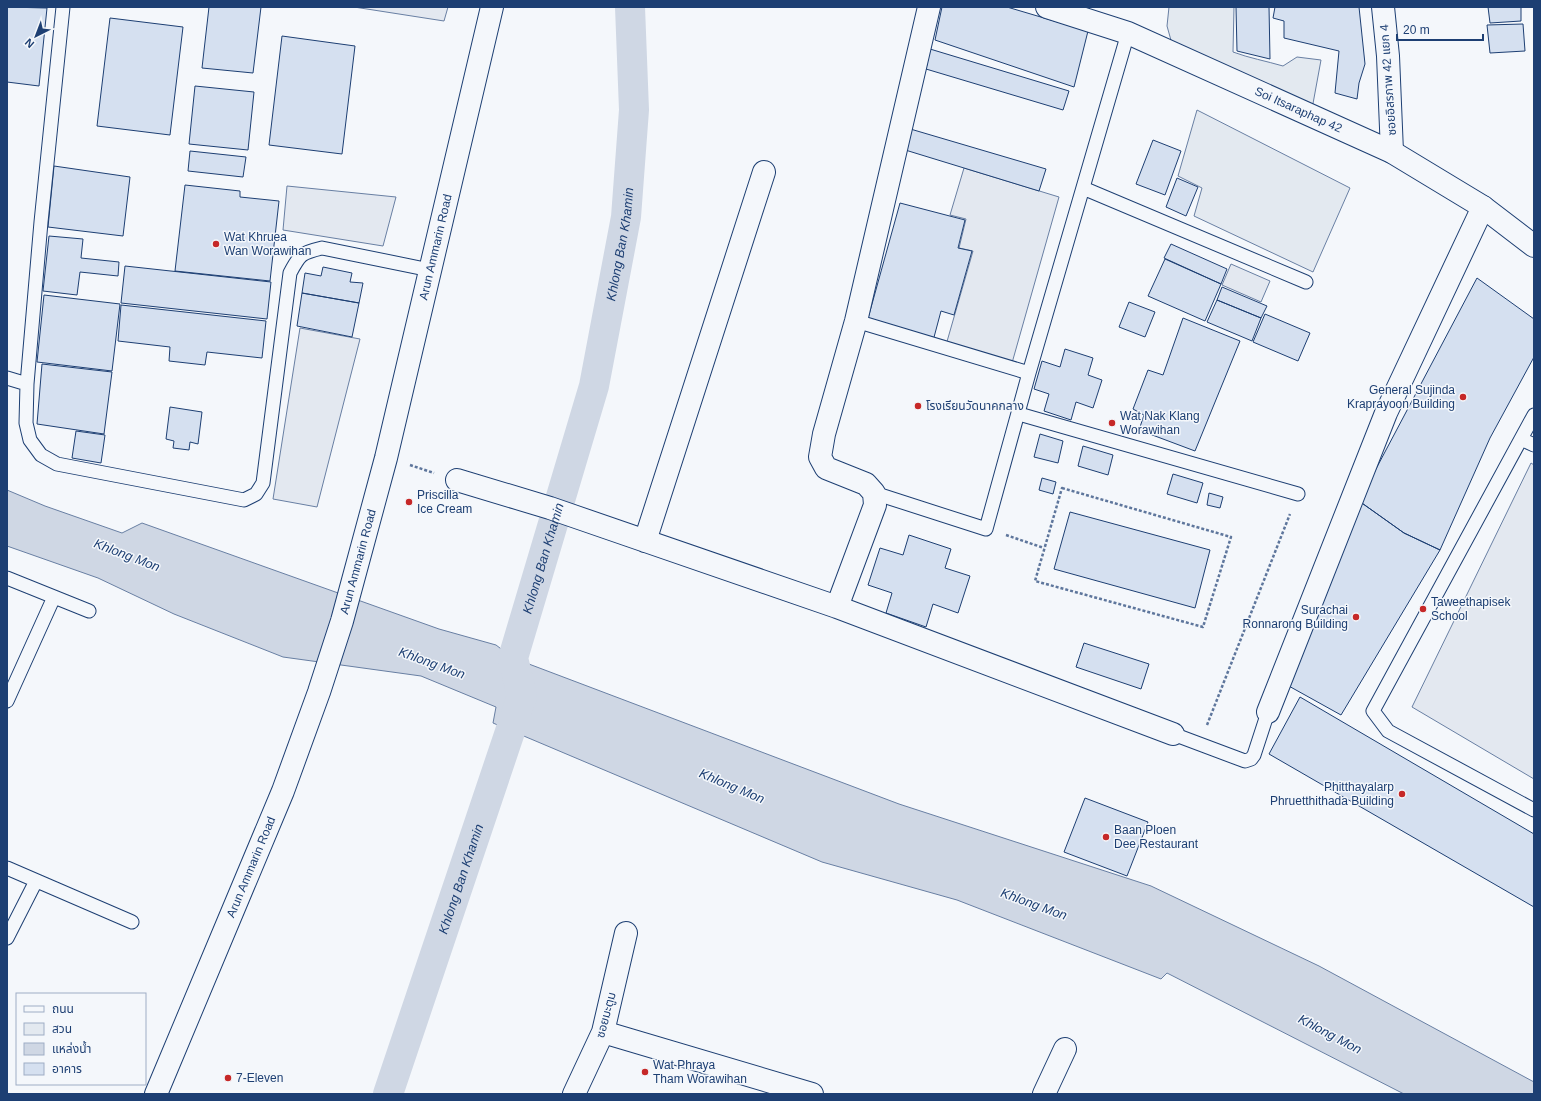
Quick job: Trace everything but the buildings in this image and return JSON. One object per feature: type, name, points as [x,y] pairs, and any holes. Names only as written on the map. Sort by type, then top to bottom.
[{"type":"street","name":"Arun Ammarin Road","points":[[156,1094],[282,791],[319,692],[342,621],[386,458],[492,7]]},
{"type":"street","points":[[837,607],[875,505],[874,493],[866,484],[826,468],[820,457],[824,434],[856,321],[929,7]]},
{"type":"street","name":"Soi Itsaraphap 42","points":[[1047,7],[1128,33],[1392,152],[1483,207],[1534,246]]},
{"type":"street","name":"ซอยอิสรภาพ 42 แยก 4","points":[[1383,7],[1388,56],[1392,152]]},
{"type":"street","points":[[645,541],[764,172]]},
{"type":"street","points":[[1268,712],[1386,413],[1483,207]]},
{"type":"street","points":[[457,480],[550,508],[581,520],[837,607],[1173,734]]},
{"type":"street","name":"ซอยมะตูม","points":[[574,1094],[603,1032],[626,933]]},
{"type":"street","points":[[603,1032],[812,1094]]},
{"type":"street","points":[[1044,1094],[1065,1049]]},
{"type":"lane","points":[[63,7],[26,384],[26,423],[30,440],[41,455],[54,463],[244,500],[256,494],[263,483],[290,274],[296,260],[305,252],[322,248],[430,270]]},
{"type":"lane","points":[[874,493],[986,529],[1029,374],[1128,33]]},
{"type":"lane","points":[[1083,188],[1306,282]]},
{"type":"lane","points":[[856,321],[1029,374]]},
{"type":"lane","points":[[7,378],[26,384]]},
{"type":"lane","points":[[1019,414],[1298,494]]},
{"type":"lane","points":[[1534,415],[1373,711],[1388,731],[1534,810]]},
{"type":"lane","points":[[1521,438],[1534,445]]},
{"type":"lane","points":[[7,578],[89,611]]},
{"type":"lane","points":[[7,701],[54,597]]},
{"type":"lane","points":[[1173,734],[1245,761],[1251,759],[1268,712]]},
{"type":"lane","points":[[7,868],[132,922]]},
{"type":"lane","points":[[7,938],[36,881]]},
{"type":"path","points":[[386,458],[457,480]]},
{"type":"path","points":[[1062,488],[1231,537],[1203,627],[1035,581],[1044,548],[1062,488]]},
{"type":"path","points":[[1199,744],[1298,494]]},
{"type":"path","points":[[986,529],[1044,548]]},
{"type":"green space","points":[[1169,7],[1234,7],[1233,52],[1283,66],[1297,57],[1321,60],[1312,109],[1174,51],[1167,26]]},
{"type":"green space","points":[[1197,110],[1350,188],[1313,272],[1194,216],[1202,188],[1178,176]]},
{"type":"shaded area","points":[[354,7],[448,7],[444,21]]},
{"type":"shaded area","points":[[964,168],[1059,197],[1012,363],[946,345],[973,251],[959,248],[966,219],[950,215]]},
{"type":"shaded area","points":[[287,186],[396,197],[383,246],[283,230]]},
{"type":"shaded area","points":[[1231,264],[1270,281],[1261,302],[1222,285]]},
{"type":"shaded area","points":[[300,328],[360,339],[317,507],[273,499]]},
{"type":"shaded area","points":[[1531,463],[1534,465],[1534,779],[1412,707]]},
{"type":"water","name":"Khlong Mon","points":[[7,490],[45,506],[122,533],[142,523],[439,629],[496,645],[513,658],[899,804],[1151,886],[1319,966],[1534,1082],[1534,1094],[1404,1094],[1167,973],[1161,979],[957,900],[822,862],[493,723],[496,707],[421,676],[283,657],[174,614],[98,578],[7,546]]},
{"type":"waterway","name":"Khlong Ban Khamin","points":[[388,1094],[522,696],[513,658],[594,386],[626,217],[634,110],[630,7]]},
{"type":"place","name":"Wat Khruea Wan Worawihan","points":[[216,244]]},
{"type":"place","name":"General Sujinda Kraprayoon Building","points":[[1463,397]]},
{"type":"place","name":"โรงเรียนวัดนาคกลาง","points":[[918,406]]},
{"type":"place","name":"Wat Nak Klang Worawihan","points":[[1112,423]]},
{"type":"place","name":"Priscilla Ice Cream","points":[[409,502]]},
{"type":"place","name":"Taweethapisek School","points":[[1423,609]]},
{"type":"place","name":"Surachai Ronnarong Building","points":[[1356,617]]},
{"type":"place","name":"Phitthayalarp Phruetthithada Building","points":[[1402,794]]},
{"type":"place","name":"Baan Ploen Dee Restaurant","points":[[1106,837]]},
{"type":"place","name":"Wat Phraya Tham Worawihan","points":[[645,1072]]},
{"type":"place","name":"7-Eleven","points":[[228,1078]]}]
